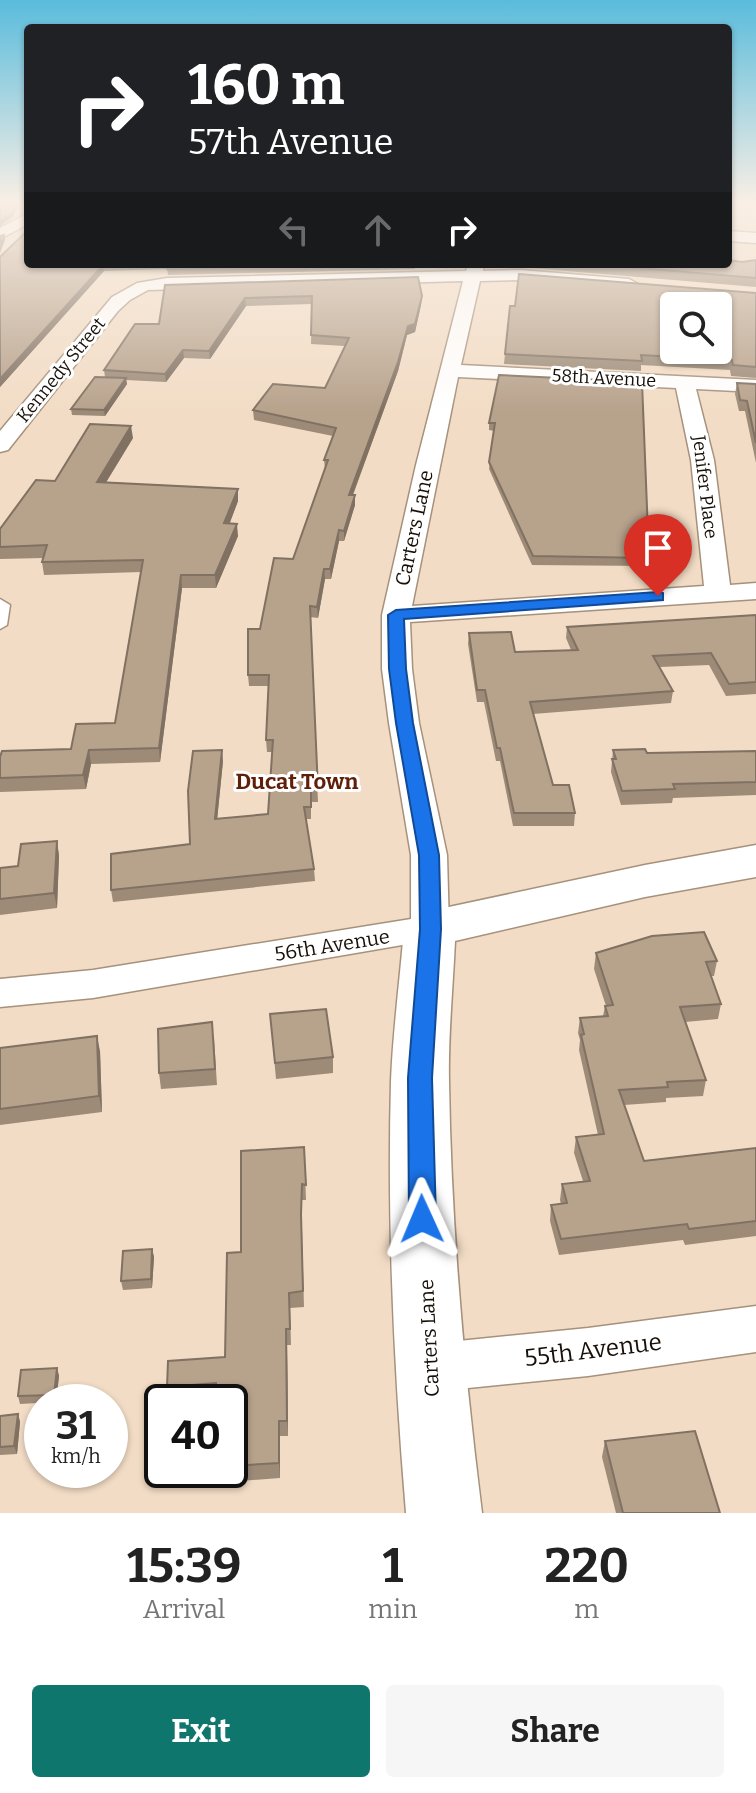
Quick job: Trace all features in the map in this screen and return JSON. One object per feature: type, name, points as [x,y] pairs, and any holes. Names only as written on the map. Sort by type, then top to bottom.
[{"type":"street","name":"Kennedy Street","points":[[0,445],[124,295],[140,286],[461,271]]},
{"type":"street","name":"Carters Lane","points":[[444,1513],[429,1368],[420,1078],[430,929],[429,855],[404,723],[397,669],[396,615],[427,465],[475,271]]},
{"type":"street","name":"Kennedy Street","points":[[482,271],[651,286]]},
{"type":"street","name":"58th Avenue","points":[[452,371],[756,386]]},
{"type":"street","name":"Jenifer Place","points":[[684,382],[698,426],[706,472],[718,593]]},
{"type":"street","points":[[396,615],[756,591]]},
{"type":"street","name":"56th Avenue","points":[[0,993],[93,984],[430,929],[645,881],[756,861]]},
{"type":"street","name":"55th Avenue","points":[[429,1368],[588,1352],[756,1329]]},
{"type":"lane","points":[[0,603],[3,605],[0,625]]},
{"type":"building","points":[[0,271],[98,271],[0,379]]},
{"type":"building","points":[[669,271],[756,271],[756,278]]},
{"type":"building","points":[[519,274],[756,293],[756,367],[733,365],[732,292],[660,292],[660,356],[641,355],[642,361],[505,354],[510,306],[515,306]]},
{"type":"building","points":[[418,277],[422,296],[415,324],[408,326],[398,362],[349,495],[355,495],[344,531],[339,530],[330,569],[324,569],[317,607],[310,606],[318,790],[311,790],[311,807],[304,807],[314,869],[111,890],[111,854],[190,844],[188,791],[193,751],[222,750],[215,819],[268,814],[273,740],[266,740],[269,675],[248,675],[248,629],[260,629],[274,558],[293,559],[336,428],[253,410],[273,384],[325,388],[349,338],[311,335],[312,296],[245,298],[209,351],[183,350],[165,374],[104,370],[135,324],[159,324],[165,285]]},
{"type":"building","points":[[499,375],[642,382],[649,558],[533,556],[489,462],[495,423],[489,423]]},
{"type":"building","points":[[95,377],[126,378],[104,410],[71,409]]},
{"type":"building","points":[[737,383],[756,384],[756,443],[747,401],[740,400]]},
{"type":"building","points":[[90,424],[131,426],[97,482],[238,489],[224,523],[237,524],[215,575],[181,575],[159,748],[89,750],[83,775],[0,778],[2,751],[71,749],[76,724],[115,723],[143,560],[42,562],[47,545],[0,547],[0,529],[36,480],[55,481]]},
{"type":"building","points":[[756,615],[756,682],[729,684],[711,653],[653,656],[673,691],[530,702],[553,785],[569,785],[575,813],[514,813],[485,690],[477,690],[469,633],[511,632],[515,652],[578,650],[567,627]]},
{"type":"building","points":[[645,749],[647,753],[756,751],[756,782],[673,784],[675,789],[622,791],[612,759],[616,759],[613,750]]},
{"type":"building","points":[[57,841],[54,893],[0,899],[0,868],[18,866],[21,844]]},
{"type":"building","points":[[704,932],[717,961],[706,962],[721,1004],[680,1007],[706,1080],[667,1082],[668,1087],[619,1090],[644,1161],[756,1148],[756,1221],[689,1229],[687,1224],[561,1239],[551,1205],[567,1203],[562,1184],[590,1181],[576,1137],[604,1134],[581,1035],[584,1034],[580,1018],[608,1016],[605,1006],[613,1005],[596,953],[652,936]]},
{"type":"building","points":[[326,1009],[333,1057],[275,1063],[270,1014]]},
{"type":"building","points":[[212,1022],[215,1069],[159,1073],[158,1029]]},
{"type":"building","points":[[97,1036],[99,1096],[0,1109],[0,1048]]},
{"type":"building","points":[[304,1147],[306,1185],[302,1184],[301,1214],[303,1291],[289,1293],[290,1329],[286,1329],[287,1421],[279,1421],[279,1463],[248,1465],[248,1384],[167,1384],[168,1361],[225,1357],[227,1253],[241,1252],[241,1151]]},
{"type":"building","points":[[152,1249],[151,1279],[121,1281],[123,1251]]},
{"type":"building","points":[[57,1368],[55,1384],[24,1384],[24,1396],[18,1396],[21,1370]]},
{"type":"building","points":[[18,1414],[14,1446],[0,1447],[0,1416]]},
{"type":"building","points":[[695,1431],[720,1513],[623,1513],[605,1441]]},
{"type":"district","name":"Ducat Town","points":[[297,781]]},
{"type":"route","points":[[422,1219],[420,1078],[430,929],[429,855],[404,723],[397,669],[396,615],[658,596]]}]
